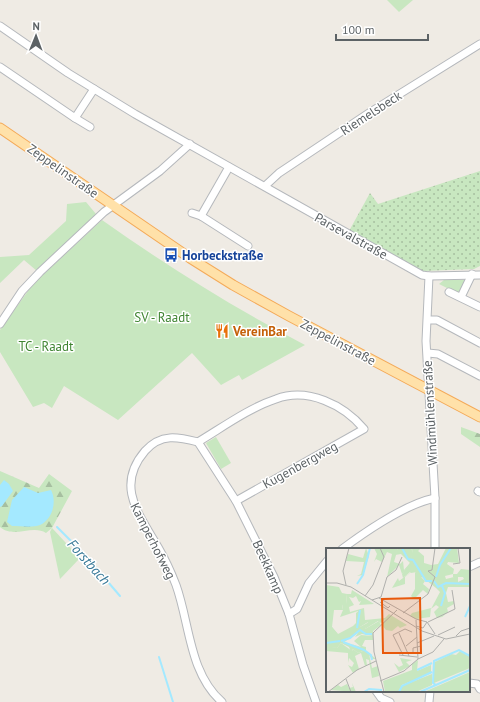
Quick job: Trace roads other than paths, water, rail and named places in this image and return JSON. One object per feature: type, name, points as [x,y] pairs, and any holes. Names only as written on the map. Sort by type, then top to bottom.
[{"type":"main road","name":"Zeppelinstraße","points":[[0,128],[112,206],[233,285],[480,417]]},
{"type":"street","name":"Parsevalstraße","points":[[0,26],[94,89],[336,228],[422,275],[480,275]]},
{"type":"street","name":"Riemelsbeck","points":[[265,186],[279,173],[362,117],[480,44]]},
{"type":"street","points":[[0,67],[90,127]]},
{"type":"street","points":[[75,118],[94,89]]},
{"type":"street","points":[[0,324],[22,291],[33,278],[112,206],[160,171],[190,144]]},
{"type":"street","points":[[202,216],[229,166]]},
{"type":"street","points":[[192,213],[202,216],[248,246]]},
{"type":"street","points":[[461,297],[472,274]]},
{"type":"street","name":"Windmühlenstraße","points":[[429,276],[428,390],[435,498],[435,548]]},
{"type":"street","points":[[449,292],[480,307]]},
{"type":"street","points":[[428,320],[437,320],[480,343]]},
{"type":"street","points":[[428,353],[438,354],[480,376]]},
{"type":"street","name":"Kugenbergweg","points":[[198,442],[276,398],[292,396],[311,397],[333,404],[346,412],[364,429],[236,501]]},
{"type":"street","name":"Kamperhofweg","points":[[198,442],[178,436],[167,438],[147,450],[137,461],[133,471],[131,497],[135,508],[159,549],[173,578],[186,617],[198,667],[206,684],[222,702]]},
{"type":"street","name":"Beekkamp","points":[[198,442],[236,501],[274,577],[289,614],[303,666],[316,702]]},
{"type":"street","points":[[344,548],[387,520],[425,500],[435,498]]},
{"type":"street","points":[[470,567],[480,562]]},
{"type":"street","points":[[289,614],[297,609],[310,582],[326,563]]},
{"type":"street","points":[[470,682],[477,684],[480,689]]},
{"type":"street","points":[[377,692],[381,698],[390,702]]},
{"type":"street","points":[[429,702],[430,692]]},
{"type":"water","points":[[4,480],[9,484],[13,491],[0,507],[0,485]]},
{"type":"water","points":[[24,487],[38,493],[51,490],[53,494],[54,504],[51,514],[48,519],[40,525],[30,527],[12,526],[7,522],[12,500]]},
{"type":"waterway","name":"Forstbach","points":[[57,527],[84,554],[120,596]]},
{"type":"waterway","name":"Forstbach","points":[[159,657],[173,702]]},
{"type":"place","name":"Horbeckstraße","points":[[171,255]]},
{"type":"place","name":"VereinBar","points":[[222,331]]},
{"type":"park label","name":"SV - Raadt","points":[[162,317]]},
{"type":"park label","name":"TC - Raadt","points":[[46,346]]}]
